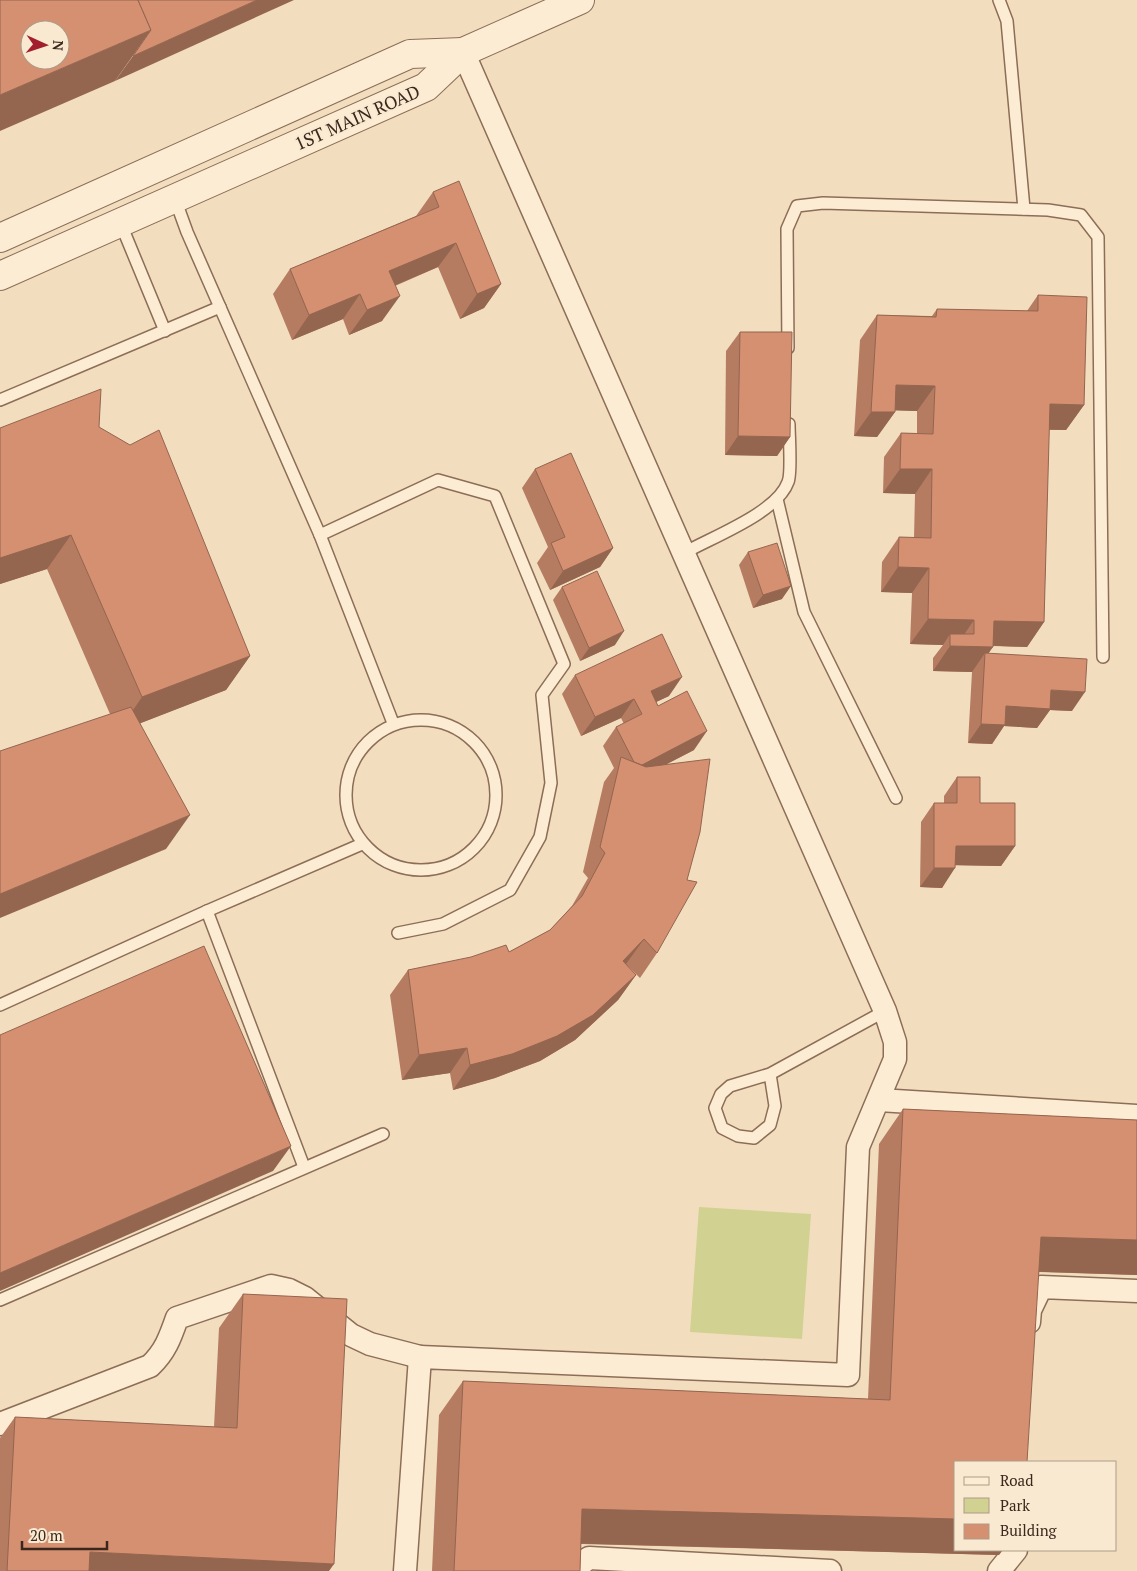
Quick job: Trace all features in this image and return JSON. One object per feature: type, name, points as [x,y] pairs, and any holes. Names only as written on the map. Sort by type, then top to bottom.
[{"type":"street","points":[[0,1424],[150,1366],[161,1356],[177,1318],[271,1286],[289,1290],[304,1298],[351,1335],[370,1344],[420,1358],[848,1375],[858,1147],[895,1059],[895,1042],[885,1011],[464,52],[580,0]]},
{"type":"street","name":"1ST MAIN ROAD","points":[[0,276],[426,87],[464,52]]},
{"type":"street","name":"1ST MAIN ROAD","points":[[0,238],[410,54],[464,52]]},
{"type":"street","points":[[879,1100],[1137,1116]]},
{"type":"street","points":[[1028,1339],[1030,1310],[1041,1287],[1137,1291]]},
{"type":"street","points":[[405,1571],[420,1358]]},
{"type":"street","points":[[999,1571],[1015,1551]]},
{"type":"street","points":[[572,1571],[589,1558],[830,1571]]},
{"type":"lane","points":[[999,0],[1007,21],[1024,209]]},
{"type":"lane","points":[[174,198],[220,308],[320,535],[393,723]]},
{"type":"lane","points":[[788,365],[788,229],[797,206],[823,203],[1024,209],[1081,215],[1098,237],[1103,657]]},
{"type":"lane","points":[[120,222],[165,331]]},
{"type":"lane","points":[[0,400],[220,308]]},
{"type":"lane","points":[[684,553],[758,513],[777,499],[789,481],[788,413]]},
{"type":"lane","points":[[320,535],[438,480],[494,496],[564,664],[542,694],[551,783],[540,837],[510,890],[443,924],[398,933]]},
{"type":"lane","points":[[777,499],[804,612],[896,798]]},
{"type":"lane","points":[[441,721],[463,731],[481,748],[493,771],[497,796],[492,822],[478,845],[458,861],[433,870],[407,870],[383,861],[362,844],[350,824],[345,800],[347,776],[357,754],[373,735],[393,723],[441,721]]},
{"type":"lane","points":[[0,1005],[207,911],[362,844]]},
{"type":"lane","points":[[207,911],[304,1167]]},
{"type":"lane","points":[[770,1074],[775,1106],[770,1125],[754,1138],[738,1136],[722,1128],[715,1108],[721,1094],[730,1086],[770,1074],[885,1011]]},
{"type":"lane","points":[[0,1300],[383,1134]]},
{"type":"green space","points":[[699,1207],[811,1214],[802,1339],[690,1332]]},
{"type":"building","points":[[0,0],[138,0],[151,30],[70,65],[70,20],[20,20],[20,70],[58,70],[0,95]]},
{"type":"building","points":[[138,0],[257,0],[133,56],[151,30]]},
{"type":"building","points":[[459,181],[501,284],[477,294],[456,243],[389,271],[400,296],[367,310],[360,294],[309,315],[290,269],[439,207],[433,192]]},
{"type":"building","points":[[1038,295],[1087,297],[1084,405],[1050,404],[1044,622],[994,621],[993,647],[950,646],[950,634],[974,634],[974,620],[928,619],[929,568],[898,567],[899,537],[931,538],[932,469],[900,469],[901,433],[933,434],[935,386],[896,385],[895,412],[871,412],[877,315],[936,317],[937,309],[1038,311]]},
{"type":"building","points":[[740,332],[792,332],[790,437],[738,436]]},
{"type":"building","points":[[101,389],[99,427],[130,445],[159,430],[250,656],[142,697],[71,535],[0,558],[0,428]]},
{"type":"building","points":[[571,453],[613,548],[563,571],[551,543],[565,537],[535,469]]},
{"type":"building","points":[[777,543],[791,586],[763,595],[748,552]]},
{"type":"building","points":[[597,571],[624,631],[589,648],[562,587]]},
{"type":"building","points":[[662,634],[682,677],[651,691],[658,706],[687,691],[707,731],[642,765],[634,762],[616,727],[642,714],[634,699],[595,717],[575,675]]},
{"type":"building","points":[[985,653],[1087,659],[1085,692],[1051,690],[1050,709],[1006,706],[1005,725],[981,724]]},
{"type":"building","points":[[131,707],[190,815],[0,894],[0,751]]},
{"type":"building","points":[[621,757],[646,767],[710,759],[700,832],[687,880],[697,882],[657,953],[644,939],[623,961],[636,975],[593,1015],[557,1036],[512,1054],[470,1065],[467,1048],[419,1055],[408,970],[471,957],[506,945],[509,952],[550,930],[582,896],[605,853],[600,847]]},
{"type":"building","points":[[957,777],[980,777],[980,803],[1015,803],[1015,846],[956,846],[955,868],[934,868],[934,803],[957,803]]},
{"type":"building","points":[[204,946],[291,1146],[0,1273],[0,1035]]},
{"type":"building","points":[[903,1109],[1137,1120],[1137,1240],[1041,1237],[1027,1461],[954,1461],[954,1519],[582,1509],[580,1571],[454,1571],[463,1381],[890,1400]]},
{"type":"building","points":[[243,1294],[347,1299],[334,1564],[90,1552],[89,1571],[7,1571],[15,1417],[237,1428]]}]
